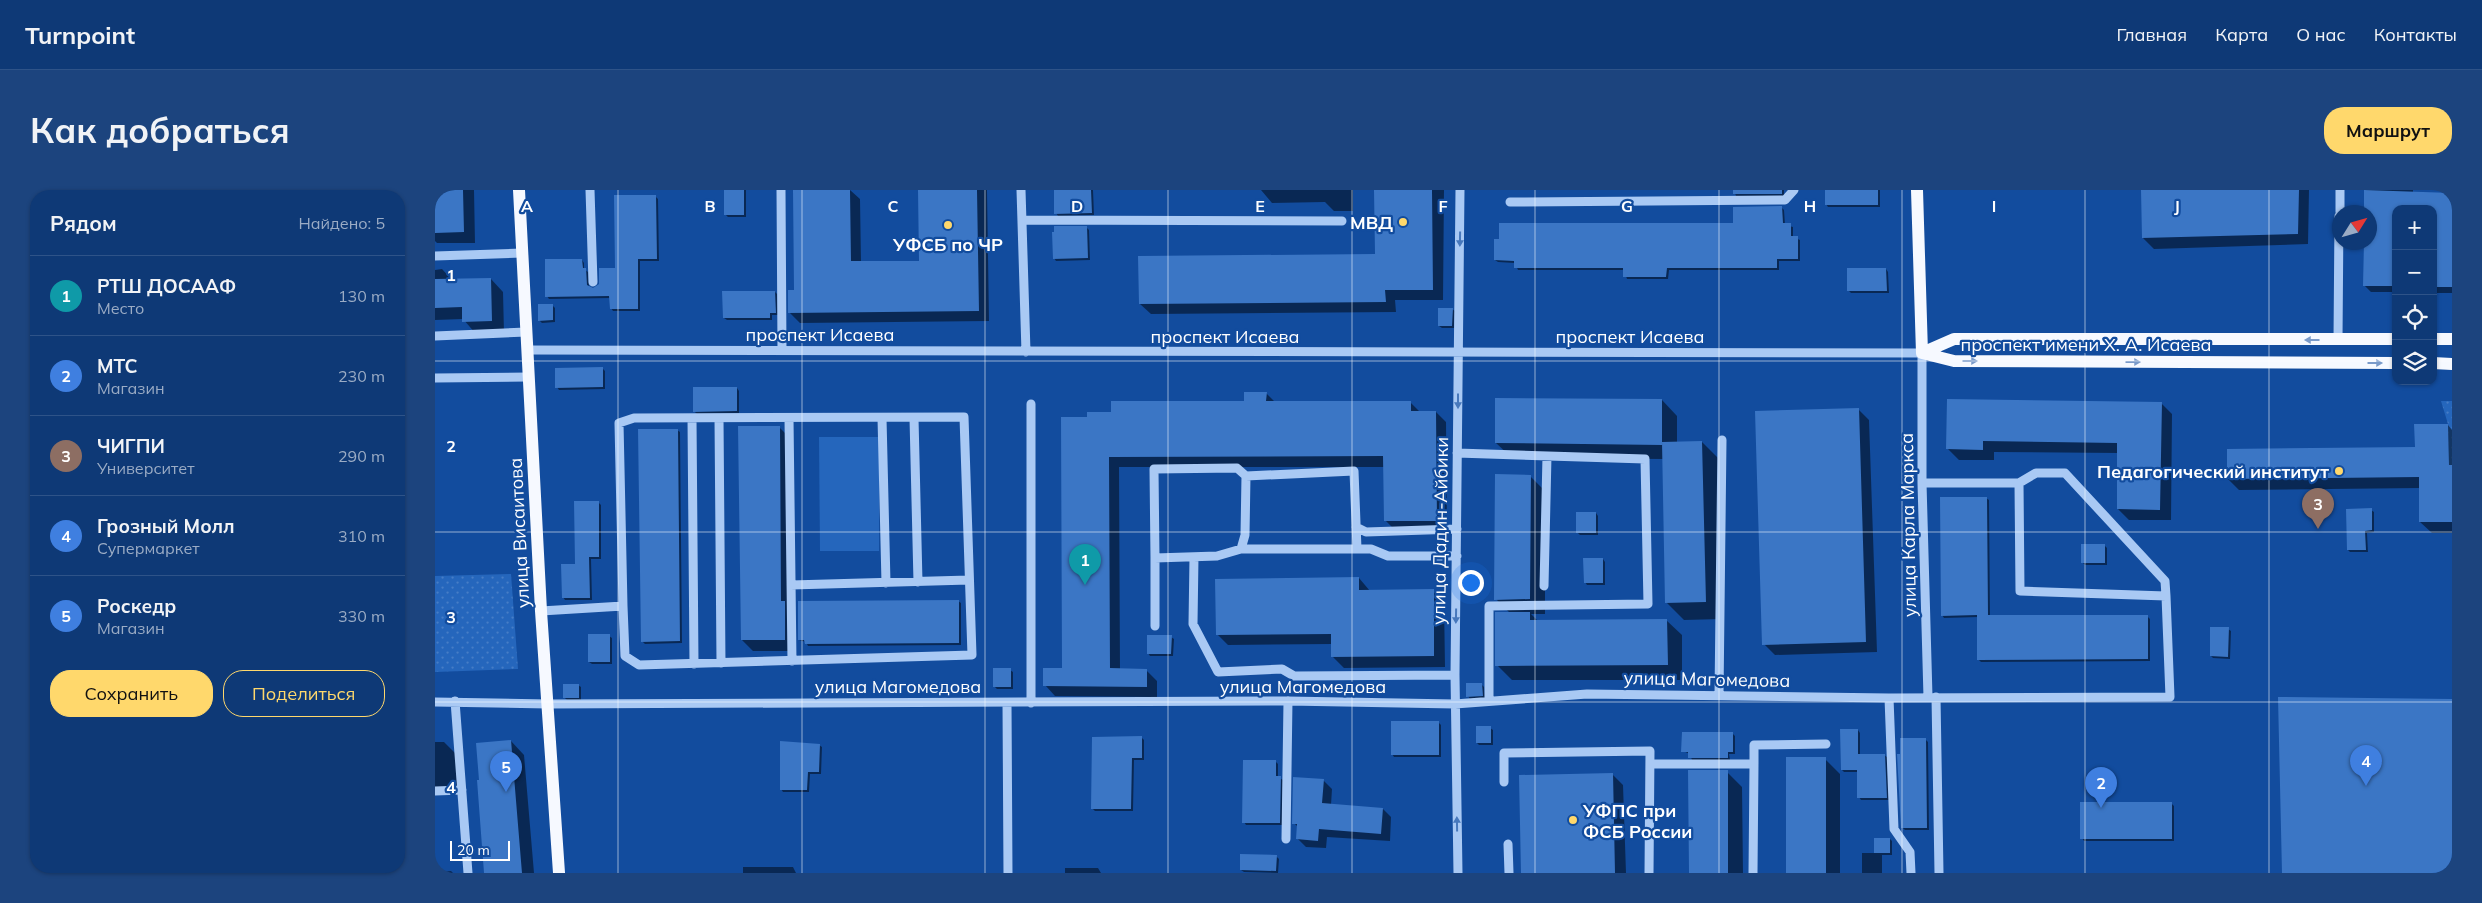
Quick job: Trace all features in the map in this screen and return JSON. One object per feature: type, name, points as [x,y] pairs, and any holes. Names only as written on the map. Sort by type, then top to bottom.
[{"type":"main road","name":"улица Висаитова","points":[[519,190],[541,611],[559,873]]},
{"type":"main road","points":[[1917,190],[1923,353]]},
{"type":"main road","name":"проспект имени Х. А. Исаева","points":[[1923,353],[1954,339],[2392,340]]},
{"type":"main road","points":[[2437,340],[2452,339]]},
{"type":"main road","name":"проспект имени Х. А. Исаева","points":[[1923,353],[1954,361],[2392,363]]},
{"type":"main road","points":[[2437,363],[2452,364]]},
{"type":"street","points":[[590,190],[593,282]]},
{"type":"street","points":[[781,190],[782,350]]},
{"type":"street","points":[[1021,190],[1026,352]]},
{"type":"street","name":"улица Дадин-Айбики","points":[[1458,873],[1455,675],[1460,190]]},
{"type":"street","points":[[1510,202],[1785,200],[1794,190]]},
{"type":"street","points":[[2339,205],[2340,190]]},
{"type":"street","points":[[1022,220],[1342,221]]},
{"type":"street","points":[[2338,340],[2339,250]]},
{"type":"street","points":[[435,256],[521,253]]},
{"type":"street","points":[[435,336],[526,332]]},
{"type":"street","name":"проспект Исаева","points":[[527,350],[1923,353]]},
{"type":"street","name":"улица Карла Маркса","points":[[1923,353],[1922,483],[1939,873]]},
{"type":"street","points":[[435,378],[528,377]]},
{"type":"street","points":[[1031,404],[1031,703]]},
{"type":"street","points":[[634,418],[789,418],[964,418],[972,655],[639,665],[625,656],[619,423],[634,418]]},
{"type":"street","points":[[693,418],[694,664]]},
{"type":"street","points":[[719,418],[721,663]]},
{"type":"street","points":[[789,418],[792,661]]},
{"type":"street","points":[[882,418],[886,583]]},
{"type":"street","points":[[914,418],[919,582]]},
{"type":"street","points":[[1719,695],[1722,440]]},
{"type":"street","points":[[1457,453],[1645,459],[1648,604],[1489,606],[1489,700]]},
{"type":"street","points":[[1544,586],[1547,456]]},
{"type":"street","points":[[1155,626],[1154,469],[1237,468],[1246,476],[1353,471],[1357,549]]},
{"type":"street","points":[[1922,483],[2019,483],[2036,473],[2065,473],[2165,581],[2166,596],[2020,591],[2019,483]]},
{"type":"street","points":[[1241,549],[1245,535],[1246,476]]},
{"type":"street","points":[[1356,527],[1366,532],[1457,529]]},
{"type":"street","points":[[1155,558],[1217,556],[1241,549],[1371,549],[1388,556],[1457,556]]},
{"type":"street","points":[[1194,557],[1193,624],[1218,672],[1282,669],[1293,676],[1455,675]]},
{"type":"street","points":[[791,586],[969,580]]},
{"type":"street","name":"улица Магомедова","points":[[435,702],[547,704],[1288,701],[1455,704],[1587,694],[1889,698],[2170,697],[2166,596]]},
{"type":"street","points":[[541,611],[623,606]]},
{"type":"street","points":[[1889,698],[1894,828],[1911,852],[1911,873]]},
{"type":"street","points":[[455,701],[468,873]]},
{"type":"street","points":[[1286,839],[1288,701]]},
{"type":"street","points":[[1007,703],[1008,873]]},
{"type":"street","points":[[1753,873],[1754,745],[1826,744]]},
{"type":"street","points":[[1504,782],[1504,753],[1650,751],[1649,873]]},
{"type":"street","points":[[1650,764],[1754,764]]},
{"type":"street","points":[[435,791],[462,790]]},
{"type":"street","points":[[1508,844],[1509,873]]},
{"type":"shaded area","points":[[2441,401],[2452,401],[2452,465],[2449,465],[2448,424]]},
{"type":"shaded area","points":[[819,437],[879,437],[879,551],[820,551]]},
{"type":"shaded area","points":[[511,574],[518,669],[435,672],[435,576]]},
{"type":"building","points":[[435,190],[463,190],[464,232],[435,233]]},
{"type":"building","points":[[724,190],[744,190],[744,215],[724,215]]},
{"type":"building","name":"УФСБ по ЧР","points":[[793,190],[850,190],[851,261],[919,261],[918,190],[977,190],[979,311],[788,313],[788,290],[794,290]]},
{"type":"building","points":[[1054,190],[1091,190],[1092,213],[1054,214]]},
{"type":"building","name":"МВД","points":[[1374,190],[1432,190],[1433,290],[1385,290],[1386,302],[1139,304],[1138,256],[1375,254]]},
{"type":"building","points":[[1733,190],[1782,190],[1782,194],[1733,194]]},
{"type":"building","points":[[1825,190],[1878,190],[1878,205],[1825,205]]},
{"type":"building","points":[[2141,190],[2299,190],[2298,234],[2142,238]]},
{"type":"building","points":[[2364,190],[2452,193],[2452,287],[2437,287],[2437,205],[2392,205],[2392,286],[2363,286],[2364,250],[2377,250],[2377,205],[2364,205]]},
{"type":"building","points":[[614,195],[656,195],[657,259],[638,259],[638,309],[610,309],[609,296],[545,297],[545,259],[582,259],[583,268],[586,268],[587,285],[593,288],[599,284],[599,268],[615,268]]},
{"type":"building","points":[[1782,206],[1783,223],[1791,223],[1791,236],[1798,236],[1798,259],[1777,259],[1777,268],[1667,268],[1666,277],[1623,277],[1623,268],[1514,268],[1514,261],[1494,260],[1494,239],[1499,239],[1499,223],[1733,223],[1733,207]]},
{"type":"building","points":[[1054,226],[1087,226],[1088,258],[1053,259],[1052,232],[1054,232]]},
{"type":"building","points":[[1847,268],[1886,268],[1887,291],[1847,291]]},
{"type":"building","points":[[491,278],[492,321],[462,322],[462,307],[435,308],[435,279]]},
{"type":"building","points":[[722,291],[775,291],[776,313],[770,313],[770,318],[723,318]]},
{"type":"building","points":[[538,304],[553,304],[553,320],[538,321]]},
{"type":"building","points":[[1438,308],[1453,308],[1452,326],[1438,326]]},
{"type":"building","points":[[603,367],[603,387],[555,388],[555,368]]},
{"type":"building","points":[[693,387],[737,387],[737,411],[693,412]]},
{"type":"building","points":[[1244,392],[1267,392],[1266,401],[1411,401],[1411,411],[1436,411],[1437,521],[1384,521],[1383,456],[1109,457],[1110,668],[1147,669],[1147,687],[1043,686],[1043,668],[1062,668],[1061,417],[1087,417],[1087,412],[1111,412],[1111,401],[1244,401]]},
{"type":"building","points":[[1495,398],[1662,399],[1662,445],[1495,443]]},
{"type":"building","points":[[1947,399],[2162,402],[2160,510],[2117,509],[2117,443],[1983,441],[1983,450],[1946,449]]},
{"type":"building","points":[[1859,408],[1866,642],[1762,645],[1755,411]]},
{"type":"building","name":"Педагогический институт","points":[[2414,424],[2448,424],[2449,465],[2452,465],[2452,522],[2419,522],[2419,477],[2227,479],[2227,449],[2415,447]]},
{"type":"building","points":[[738,426],[780,426],[781,601],[785,601],[785,640],[741,640]]},
{"type":"building","points":[[638,429],[678,429],[680,641],[641,642]]},
{"type":"building","points":[[1702,441],[1706,602],[1665,603],[1662,442]]},
{"type":"building","points":[[1495,474],[1531,475],[1530,599],[1494,600]]},
{"type":"building","points":[[1940,497],[1987,497],[1988,615],[2148,615],[2148,659],[1977,660],[1977,615],[1941,616]]},
{"type":"building","points":[[574,501],[599,501],[599,557],[589,557],[590,598],[562,598],[561,564],[575,564]]},
{"type":"building","points":[[2372,508],[2372,530],[2365,531],[2366,550],[2347,550],[2346,509]]},
{"type":"building","points":[[1576,512],[1596,512],[1596,533],[1576,533]]},
{"type":"building","points":[[2081,544],[2105,544],[2105,563],[2081,563]]},
{"type":"building","points":[[1583,558],[1603,558],[1603,583],[1584,583]]},
{"type":"building","points":[[1359,577],[1359,590],[1434,589],[1434,656],[1331,657],[1331,634],[1216,635],[1215,579]]},
{"type":"building","points":[[959,600],[959,643],[805,644],[804,640],[798,640],[798,601]]},
{"type":"building","points":[[1495,612],[1530,612],[1530,620],[1667,619],[1668,665],[1495,666]]},
{"type":"building","points":[[2210,627],[2229,627],[2228,657],[2210,656]]},
{"type":"building","points":[[588,634],[610,634],[610,662],[588,662]]},
{"type":"building","points":[[1147,635],[1172,635],[1171,654],[1147,654]]},
{"type":"building","points":[[993,668],[1011,668],[1011,687],[993,687]]},
{"type":"building","points":[[1466,683],[1482,683],[1483,696],[1466,697]]},
{"type":"building","points":[[563,684],[579,684],[579,698],[563,698]]},
{"type":"building","points":[[2278,697],[2452,699],[2452,873],[2282,873]]},
{"type":"building","points":[[1391,721],[1439,721],[1439,755],[1391,755]]},
{"type":"building","points":[[1476,726],[1491,726],[1491,743],[1476,743]]},
{"type":"building","points":[[1840,729],[1858,729],[1858,754],[1885,754],[1887,798],[1857,798],[1857,770],[1841,770]]},
{"type":"building","points":[[1682,732],[1733,732],[1733,752],[1728,752],[1728,758],[1688,758],[1688,752],[1681,752]]},
{"type":"building","points":[[1142,736],[1142,758],[1132,758],[1131,809],[1091,809],[1092,737]]},
{"type":"building","points":[[1900,738],[1926,738],[1927,828],[1901,828],[1897,754],[1900,754]]},
{"type":"building","points":[[511,740],[522,873],[484,873],[476,743]]},
{"type":"building","points":[[780,741],[820,744],[819,772],[808,772],[807,790],[780,790]]},
{"type":"building","points":[[1786,757],[1826,757],[1826,873],[1786,873]]},
{"type":"building","points":[[1243,760],[1276,760],[1276,776],[1281,776],[1280,823],[1242,823]]},
{"type":"building","points":[[1688,770],[1728,770],[1728,873],[1689,873]]},
{"type":"building","points":[[1613,773],[1615,873],[1521,873],[1519,775]]},
{"type":"building","points":[[1293,777],[1324,779],[1322,803],[1383,808],[1381,834],[1319,829],[1318,841],[1296,839],[1297,824],[1292,824]]},
{"type":"building","points":[[2080,802],[2172,802],[2172,839],[2080,839]]},
{"type":"building","points":[[1874,838],[1890,838],[1890,853],[1874,853]]},
{"type":"building","points":[[1240,854],[1277,855],[1276,871],[1240,870]]},
{"type":"place","name":"МВД","points":[[1403,222]]},
{"type":"place","name":"УФСБ по ЧР","points":[[948,225]]},
{"type":"place","name":"Педагогический институт","points":[[2339,471]]},
{"type":"place","name":"ЧИГПИ","points":[[2318,529]]},
{"type":"place","name":"РТШ ДОСААФ","points":[[1085,585]]},
{"type":"place","name":"Грозный Молл","points":[[2366,786]]},
{"type":"place","name":"Роскедр","points":[[506,792]]},
{"type":"place","name":"МТС","points":[[2101,808]]},
{"type":"place","name":"УФПС при ФСБ России","points":[[1573,820]]}]
